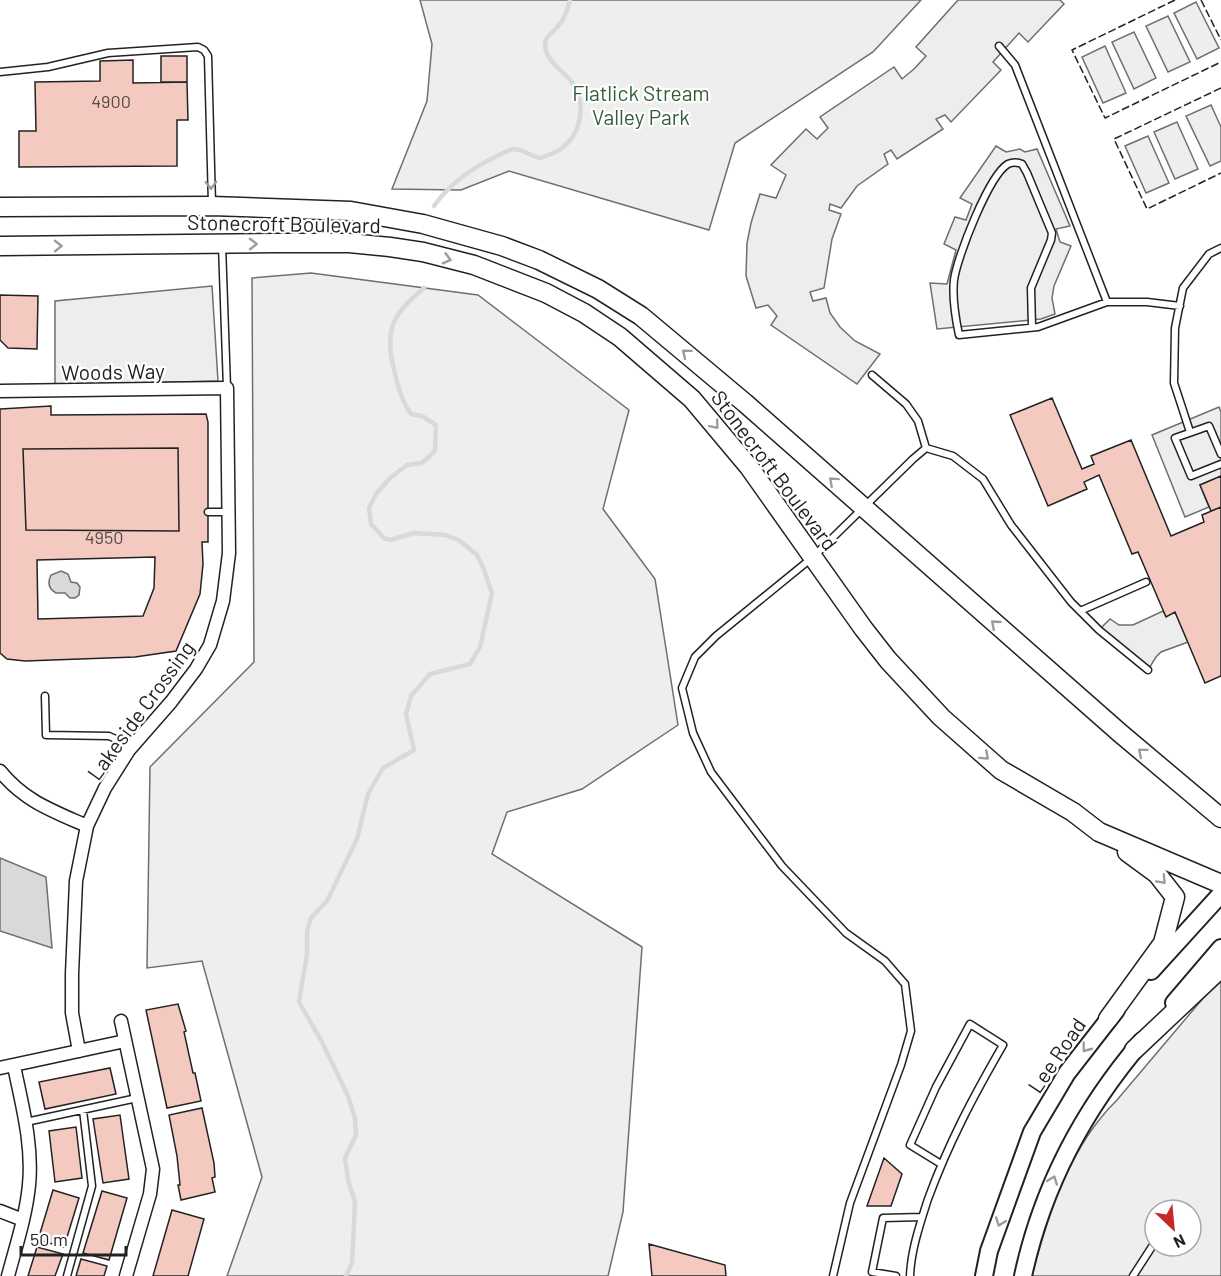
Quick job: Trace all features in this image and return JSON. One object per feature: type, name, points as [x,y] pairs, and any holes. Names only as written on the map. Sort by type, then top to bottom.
[{"type":"main road","name":"Stonecroft Boulevard","points":[[0,207],[212,206],[304,208],[379,215],[423,224],[502,246],[539,260],[598,289],[641,316],[746,403],[864,509],[1221,818]]},
{"type":"main road","name":"Stonecroft Boulevard","points":[[0,246],[349,243],[423,252],[474,266],[556,298],[620,336],[692,399],[749,467],[863,628],[941,717],[1001,771],[1073,812],[1099,832],[1221,884]]},
{"type":"main road","points":[[1187,790],[1221,801]]},
{"type":"main road","points":[[1099,832],[1157,874],[1175,897],[1163,943],[1108,1019]]},
{"type":"main road","points":[[1134,1050],[1221,968]]},
{"type":"street","name":"Woods Way","points":[[0,391],[227,387]]},
{"type":"street","name":"Lakeside Crossing","points":[[79,1051],[72,1012],[72,974],[76,881],[87,826],[105,788],[129,750],[182,689],[210,645],[218,620],[226,584],[229,553],[227,387]]},
{"type":"street","points":[[0,771],[16,790],[28,798],[87,826]]},
{"type":"street","name":"Lee Road","points":[[984,1276],[989,1251],[1032,1132],[1067,1073],[1108,1019],[1221,894]]},
{"type":"street","points":[[1023,1276],[1031,1243],[1057,1171],[1076,1133],[1100,1094],[1134,1050],[1221,948]]},
{"type":"street","points":[[121,1021],[152,1159],[153,1179],[126,1276]]},
{"type":"street","points":[[0,1068],[125,1041]]},
{"type":"street","points":[[8,1276],[23,1220],[29,1185],[26,1122],[14,1066]]},
{"type":"street","points":[[0,1211],[23,1220]]},
{"type":"lane","points":[[999,46],[1015,65],[1107,302]]},
{"type":"lane","points":[[0,72],[48,67],[108,53],[198,47],[204,50],[208,56],[212,206]]},
{"type":"lane","points":[[1032,327],[1031,288],[1052,240],[1052,233],[1027,173],[1022,164],[1015,162],[1001,170],[972,225],[954,278],[955,313],[959,334],[1032,327],[1107,302],[1147,302],[1180,306]]},
{"type":"lane","name":"Lakeside Crossing","points":[[222,244],[227,387]]},
{"type":"lane","points":[[1190,432],[1174,383],[1175,328],[1183,288],[1209,254],[1221,248]]},
{"type":"lane","points":[[872,375],[906,404],[918,421],[926,448]]},
{"type":"lane","points":[[1221,454],[1209,426],[1175,438],[1191,476],[1221,464]]},
{"type":"lane","points":[[833,1276],[850,1203],[901,1065],[911,1031],[905,984],[885,961],[846,933],[782,866],[711,772],[693,733],[682,688],[694,657],[716,636],[813,557],[926,448]]},
{"type":"lane","points":[[926,448],[953,456],[983,479],[1011,525],[1080,611],[1099,630],[1148,670]]},
{"type":"lane","points":[[208,512],[228,512]]},
{"type":"lane","points":[[1080,611],[1146,582]]},
{"type":"lane","points":[[45,696],[46,735],[109,736],[120,741],[129,750]]},
{"type":"lane","points":[[910,1276],[910,1266],[922,1217],[941,1164],[968,1106],[1003,1045],[970,1024],[936,1088],[910,1145],[941,1164]]},
{"type":"lane","points":[[26,1122],[138,1098]]},
{"type":"lane","points":[[67,1276],[92,1186],[83,1110]]},
{"type":"lane","points":[[896,1276],[872,1272],[883,1218],[922,1217]]},
{"type":"lane","points":[[1134,1276],[1145,1258]]},
{"type":"green space","name":"Flatlick Stream Valley Park","points":[[420,0],[921,0],[873,52],[735,143],[709,230],[509,171],[461,190],[392,189],[427,101],[432,44]]},
{"type":"green space","points":[[1196,2],[1219,48],[1197,59],[1174,13]]},
{"type":"green space","points":[[1168,16],[1190,62],[1168,72],[1146,26]]},
{"type":"green space","points":[[1134,32],[1156,78],[1134,89],[1112,42]]},
{"type":"green space","points":[[1105,46],[1126,93],[1103,103],[1082,57]]},
{"type":"green space","points":[[1211,105],[1221,127],[1221,161],[1210,166],[1186,116]]},
{"type":"green space","points":[[1177,122],[1198,169],[1175,179],[1154,132]]},
{"type":"green space","points":[[1148,136],[1169,183],[1146,193],[1125,146]]},
{"type":"green space","points":[[311,273],[478,295],[629,410],[603,509],[655,579],[678,725],[582,789],[507,812],[492,854],[642,947],[623,1212],[608,1276],[227,1276],[262,1177],[202,961],[147,968],[150,767],[254,662],[252,278]]},
{"type":"green space","points":[[1221,977],[1221,1276],[1032,1276],[1045,1228],[1063,1182],[1086,1138]]},
{"type":"shaded area","points":[[958,0],[1060,0],[1064,4],[1028,42],[1019,33],[993,62],[1001,70],[951,122],[945,115],[936,119],[943,129],[897,159],[891,150],[884,154],[888,164],[857,186],[841,208],[830,204],[829,210],[841,214],[832,239],[824,288],[810,292],[813,301],[826,298],[830,313],[840,327],[855,341],[880,354],[857,384],[771,325],[777,316],[768,305],[756,308],[746,276],[747,243],[751,223],[760,194],[776,198],[786,175],[771,165],[806,129],[817,139],[828,128],[820,117],[894,67],[902,79],[914,69],[926,56],[916,47]]},
{"type":"shaded area","points":[[996,146],[1006,152],[1020,149],[1025,152],[1037,149],[1070,226],[1056,229],[1060,242],[1071,246],[1054,286],[1052,298],[1055,314],[1041,319],[937,329],[930,283],[947,284],[956,250],[944,244],[955,217],[966,220],[972,204],[960,198]]},
{"type":"shaded area","points":[[212,286],[218,381],[55,385],[55,301]]},
{"type":"shaded area","points":[[1219,407],[1221,412],[1221,476],[1200,485],[1209,507],[1185,517],[1152,435]]},
{"type":"shaded area","points":[[61,571],[68,574],[71,582],[77,583],[80,587],[79,595],[75,598],[70,598],[65,593],[56,593],[50,588],[51,575]]},
{"type":"shaded area","points":[[1163,611],[1166,616],[1175,612],[1188,642],[1161,652],[1148,670],[1099,630],[1110,619],[1119,625],[1133,625]]},
{"type":"shaded area","points":[[0,858],[46,877],[52,948],[0,931]]},
{"type":"building","points":[[161,56],[187,56],[187,82],[161,82]]},
{"type":"building","points":[[133,60],[133,83],[187,82],[188,120],[177,120],[177,166],[19,167],[19,131],[36,131],[35,82],[100,81],[100,61]]},
{"type":"building","points":[[0,295],[38,296],[37,349],[8,348],[0,340]]},
{"type":"building","points":[[1052,398],[1082,469],[1094,464],[1091,456],[1131,440],[1171,536],[1204,522],[1202,515],[1221,507],[1221,676],[1205,683],[1175,612],[1166,617],[1138,552],[1132,554],[1099,475],[1084,482],[1087,489],[1048,506],[1010,415]]},
{"type":"building","points":[[51,406],[51,415],[206,414],[208,422],[208,542],[202,542],[203,564],[200,594],[176,651],[135,657],[25,661],[7,659],[0,653],[0,409]],"holes":[[[178,448],[179,531],[26,530],[23,449]],[[155,557],[154,588],[143,616],[38,619],[37,560]]]},
{"type":"building","points":[[178,448],[179,531],[26,530],[23,449]]},
{"type":"building","points":[[1221,476],[1221,507],[1211,511],[1200,485]]},
{"type":"building","points":[[178,1004],[201,1101],[167,1108],[146,1010]]},
{"type":"building","points":[[110,1068],[116,1094],[45,1109],[39,1082]]},
{"type":"building","points":[[202,1108],[214,1163],[215,1177],[212,1178],[215,1192],[181,1200],[177,1156],[169,1115]]},
{"type":"building","points":[[120,1115],[129,1179],[103,1183],[93,1119]]},
{"type":"building","points":[[76,1127],[82,1178],[55,1182],[49,1131]]},
{"type":"building","points":[[884,1158],[902,1174],[891,1206],[867,1206]]},
{"type":"building","points":[[53,1190],[79,1198],[64,1247],[38,1240]]},
{"type":"building","points":[[102,1191],[127,1198],[109,1260],[83,1253]]},
{"type":"building","points":[[172,1210],[204,1219],[188,1276],[153,1276]]},
{"type":"building","points":[[649,1244],[725,1265],[726,1276],[652,1276]]},
{"type":"building","points":[[37,1247],[63,1254],[55,1276],[28,1276]]},
{"type":"building","points":[[81,1259],[107,1266],[104,1276],[76,1276]]},
{"type":"waterway","points":[[434,206],[454,183],[470,171],[507,151],[521,150],[541,158],[555,153],[569,142],[578,125],[579,98],[571,81],[550,60],[545,43],[563,19],[570,0]]},
{"type":"waterway","points":[[346,1276],[352,1263],[355,1202],[348,1180],[345,1158],[356,1135],[355,1118],[348,1096],[322,1042],[299,1002],[307,954],[307,931],[311,918],[327,901],[357,839],[368,794],[383,768],[414,750],[406,714],[411,696],[430,674],[470,664],[480,647],[492,593],[477,555],[459,540],[445,535],[414,533],[390,540],[384,538],[371,524],[369,508],[376,494],[390,478],[407,465],[422,463],[435,451],[436,425],[422,416],[411,414],[408,409],[398,385],[390,346],[390,335],[397,316],[424,288]]},
{"type":"fence","points":[[1175,0],[1072,50],[1105,118],[1221,62]]},
{"type":"fence","points":[[1201,0],[1221,40]]},
{"type":"fence","points":[[1221,88],[1114,139],[1147,209],[1221,173]]}]
